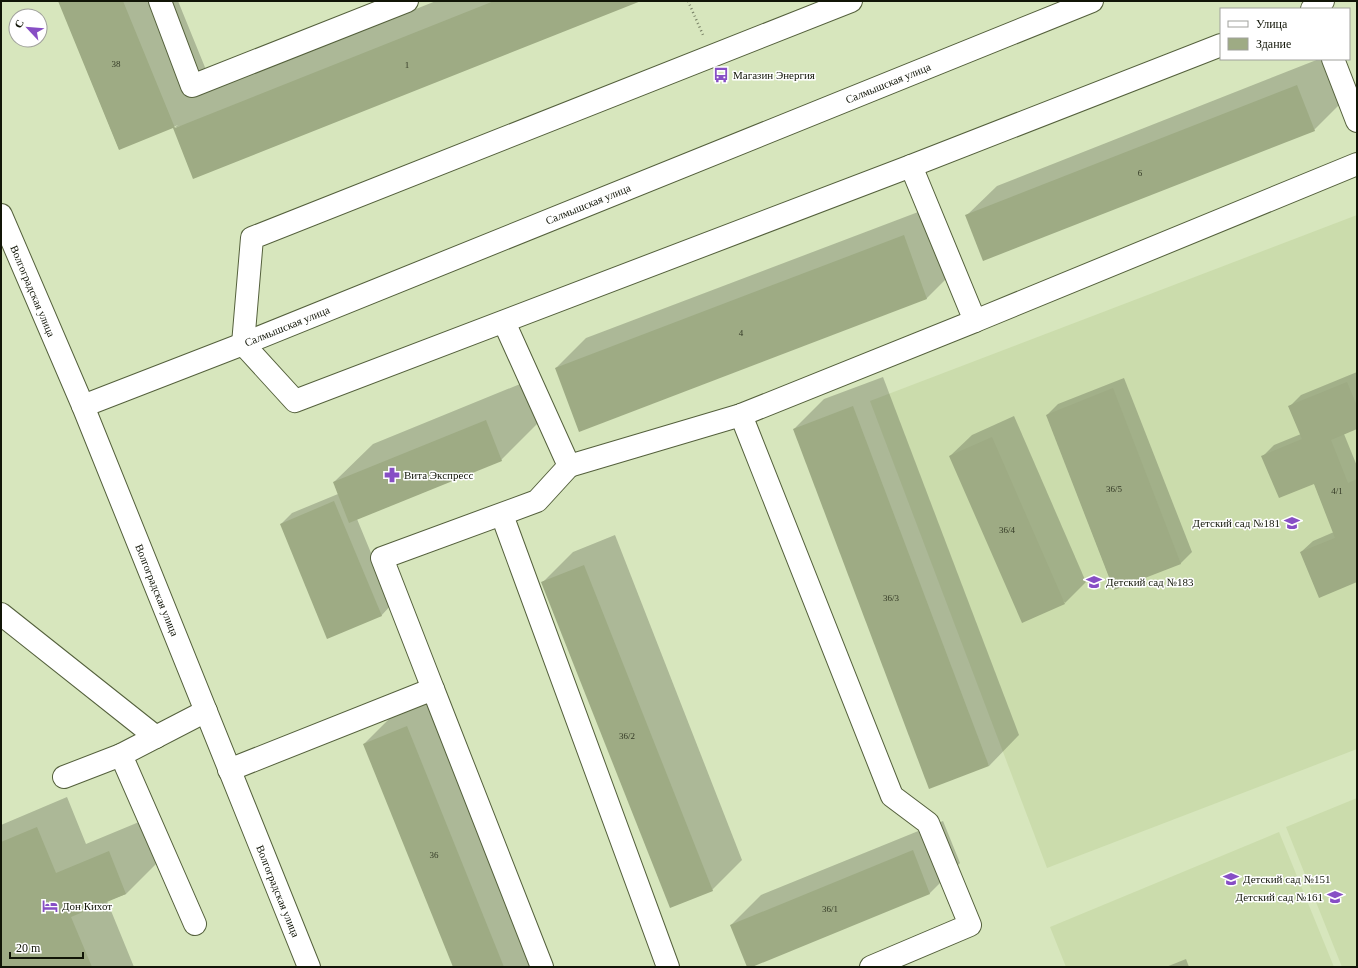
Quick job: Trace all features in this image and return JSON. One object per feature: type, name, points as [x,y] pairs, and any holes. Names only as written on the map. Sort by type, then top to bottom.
[{"type":"main road","points":[[160,1],[192,86],[407,1]]},
{"type":"main road","points":[[851,1],[252,238],[243,344],[295,401],[911,166],[1220,45]]},
{"type":"main road","name":"Салмышская улица","points":[[83,406],[243,344],[1092,1]]},
{"type":"main road","points":[[1335,60],[1350,84],[1357,121]]},
{"type":"main road","points":[[542,967],[382,558],[537,501],[569,466],[741,415],[975,322],[1357,164]]},
{"type":"main road","points":[[911,166],[975,322]]},
{"type":"main road","name":"Волгоградская улица","points":[[1,215],[83,406],[309,967]]},
{"type":"main road","points":[[504,322],[569,466]]},
{"type":"main road","points":[[741,415],[892,796],[928,823],[970,925],[871,967]]},
{"type":"main road","points":[[502,514],[668,967]]},
{"type":"main road","points":[[1,614],[156,737]]},
{"type":"main road","points":[[229,770],[433,689]]},
{"type":"main road","points":[[64,778],[121,755],[206,711]]},
{"type":"main road","points":[[121,755],[195,924]]},
{"type":"shaded area","name":"Детский сад №183","points":[[1357,215],[1357,749],[1047,868],[870,401]]},
{"type":"shaded area","name":"Детский сад №161","points":[[1357,798],[1357,967],[1342,967],[1286,827]]},
{"type":"shaded area","name":"Детский сад №151","points":[[1279,832],[1334,967],[1066,967],[1050,927]]},
{"type":"building","points":[[58,1],[123,1],[175,128],[494,1],[641,1],[193,179],[173,128],[119,150]]},
{"type":"building","points":[[1297,85],[1315,131],[983,261],[965,215]]},
{"type":"building","points":[[904,235],[927,299],[579,432],[555,368]]},
{"type":"building","points":[[1347,382],[1357,406],[1357,429],[1331,440],[1348,483],[1357,479],[1357,582],[1319,598],[1300,552],[1335,538],[1314,484],[1279,498],[1261,456],[1302,439],[1288,406]]},
{"type":"building","points":[[1113,388],[1181,564],[1114,590],[1046,415]]},
{"type":"building","points":[[853,406],[989,766],[929,789],[793,429]]},
{"type":"building","points":[[486,420],[502,461],[349,523],[333,482]]},
{"type":"building","points":[[992,437],[1065,604],[1022,623],[949,456]]},
{"type":"building","points":[[334,501],[382,616],[327,639],[280,524]]},
{"type":"building","points":[[584,565],[713,891],[670,908],[541,582]]},
{"type":"building","points":[[407,726],[504,967],[453,967],[363,744]]},
{"type":"building","name":"Дон Кихот","points":[[37,827],[56,873],[109,851],[126,894],[71,917],[92,967],[1,967],[1,842]]},
{"type":"building","points":[[913,850],[930,894],[752,967],[747,967],[730,925]]},
{"type":"place","name":"Магазин Энергия","points":[[721,75]]},
{"type":"place","name":"Вита Экспресс","points":[[392,475]]},
{"type":"place","name":"Детский сад №181","points":[[1292,523]]},
{"type":"place","name":"Детский сад №183","points":[[1094,582]]},
{"type":"place","name":"Детский сад №151","points":[[1231,879]]},
{"type":"place","name":"Детский сад №161","points":[[1335,897]]},
{"type":"place","name":"Дон Кихот","points":[[50,906]]}]
